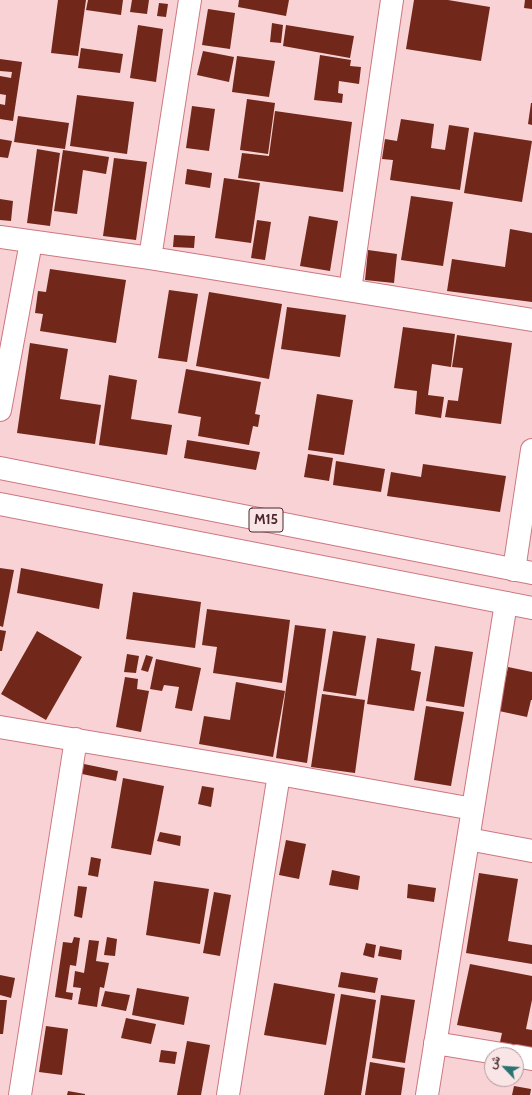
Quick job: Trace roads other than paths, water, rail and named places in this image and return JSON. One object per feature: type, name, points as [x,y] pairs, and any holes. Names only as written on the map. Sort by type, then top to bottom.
[{"type":"main road","points":[[150,258],[190,0]]},
{"type":"main road","points":[[350,290],[392,0]]},
{"type":"main road","points":[[0,237],[150,258],[532,320]]},
{"type":"main road","points":[[0,410],[31,242]]},
{"type":"main road","points":[[523,571],[532,450]]},
{"type":"main road","name":"M15","points":[[0,468],[523,571]]},
{"type":"main road","name":"M15","points":[[0,504],[532,608]]},
{"type":"main road","points":[[427,1095],[506,603]]},
{"type":"main road","points":[[0,727],[279,774],[473,809]]},
{"type":"main road","points":[[20,1095],[76,740]]},
{"type":"main road","points":[[228,1095],[279,774]]},
{"type":"main road","points":[[468,839],[532,851]]},
{"type":"main road","points":[[435,1042],[484,1051]]}]
